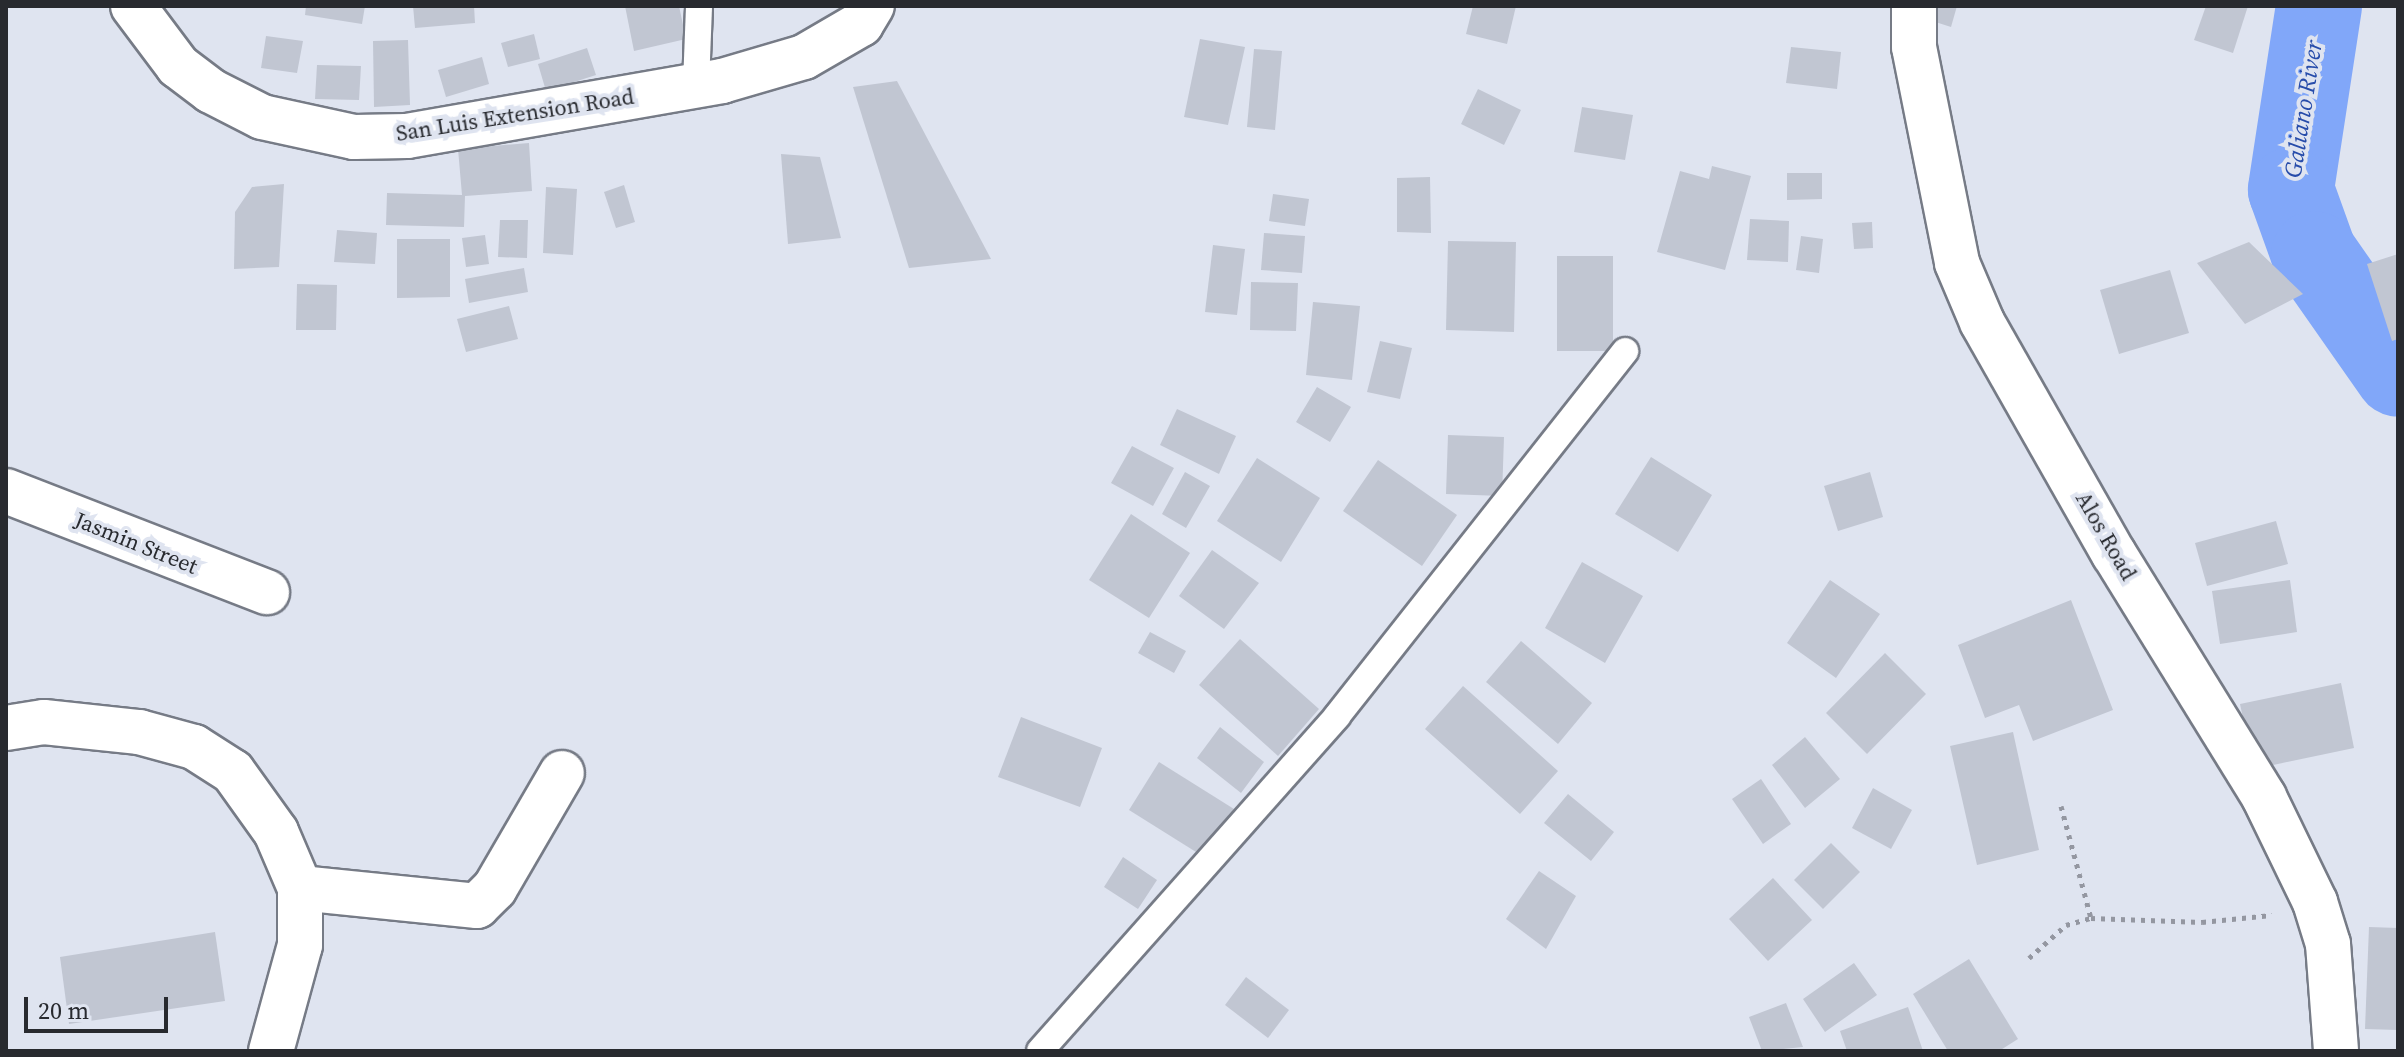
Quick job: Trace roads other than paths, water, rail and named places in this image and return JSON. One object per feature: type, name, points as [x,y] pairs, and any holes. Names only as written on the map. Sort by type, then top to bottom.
[{"type":"street","name":"San Luis Extension Road","points":[[133,6],[178,66],[211,91],[262,117],[354,137],[407,136],[696,85],[804,57],[861,24],[872,6]]},
{"type":"street","name":"Alos Road","points":[[1914,6],[1914,47],[1957,263],[1982,322],[2114,554],[2264,797],[2315,902],[2328,944],[2336,1051]]},
{"type":"street","name":"Jasmin Street","points":[[6,491],[267,592]]},
{"type":"street","points":[[6,728],[44,722],[107,729],[194,747],[233,772],[276,832],[300,888],[300,945],[271,1051]]},
{"type":"street","points":[[300,888],[477,906],[495,888],[562,773]]},
{"type":"lane","points":[[696,85],[699,6]]},
{"type":"lane","points":[[1040,1051],[1337,716],[1625,351]]},
{"type":"waterway","name":"Galiano River","points":[[2319,6],[2291,190],[2314,254],[2398,374]]}]
